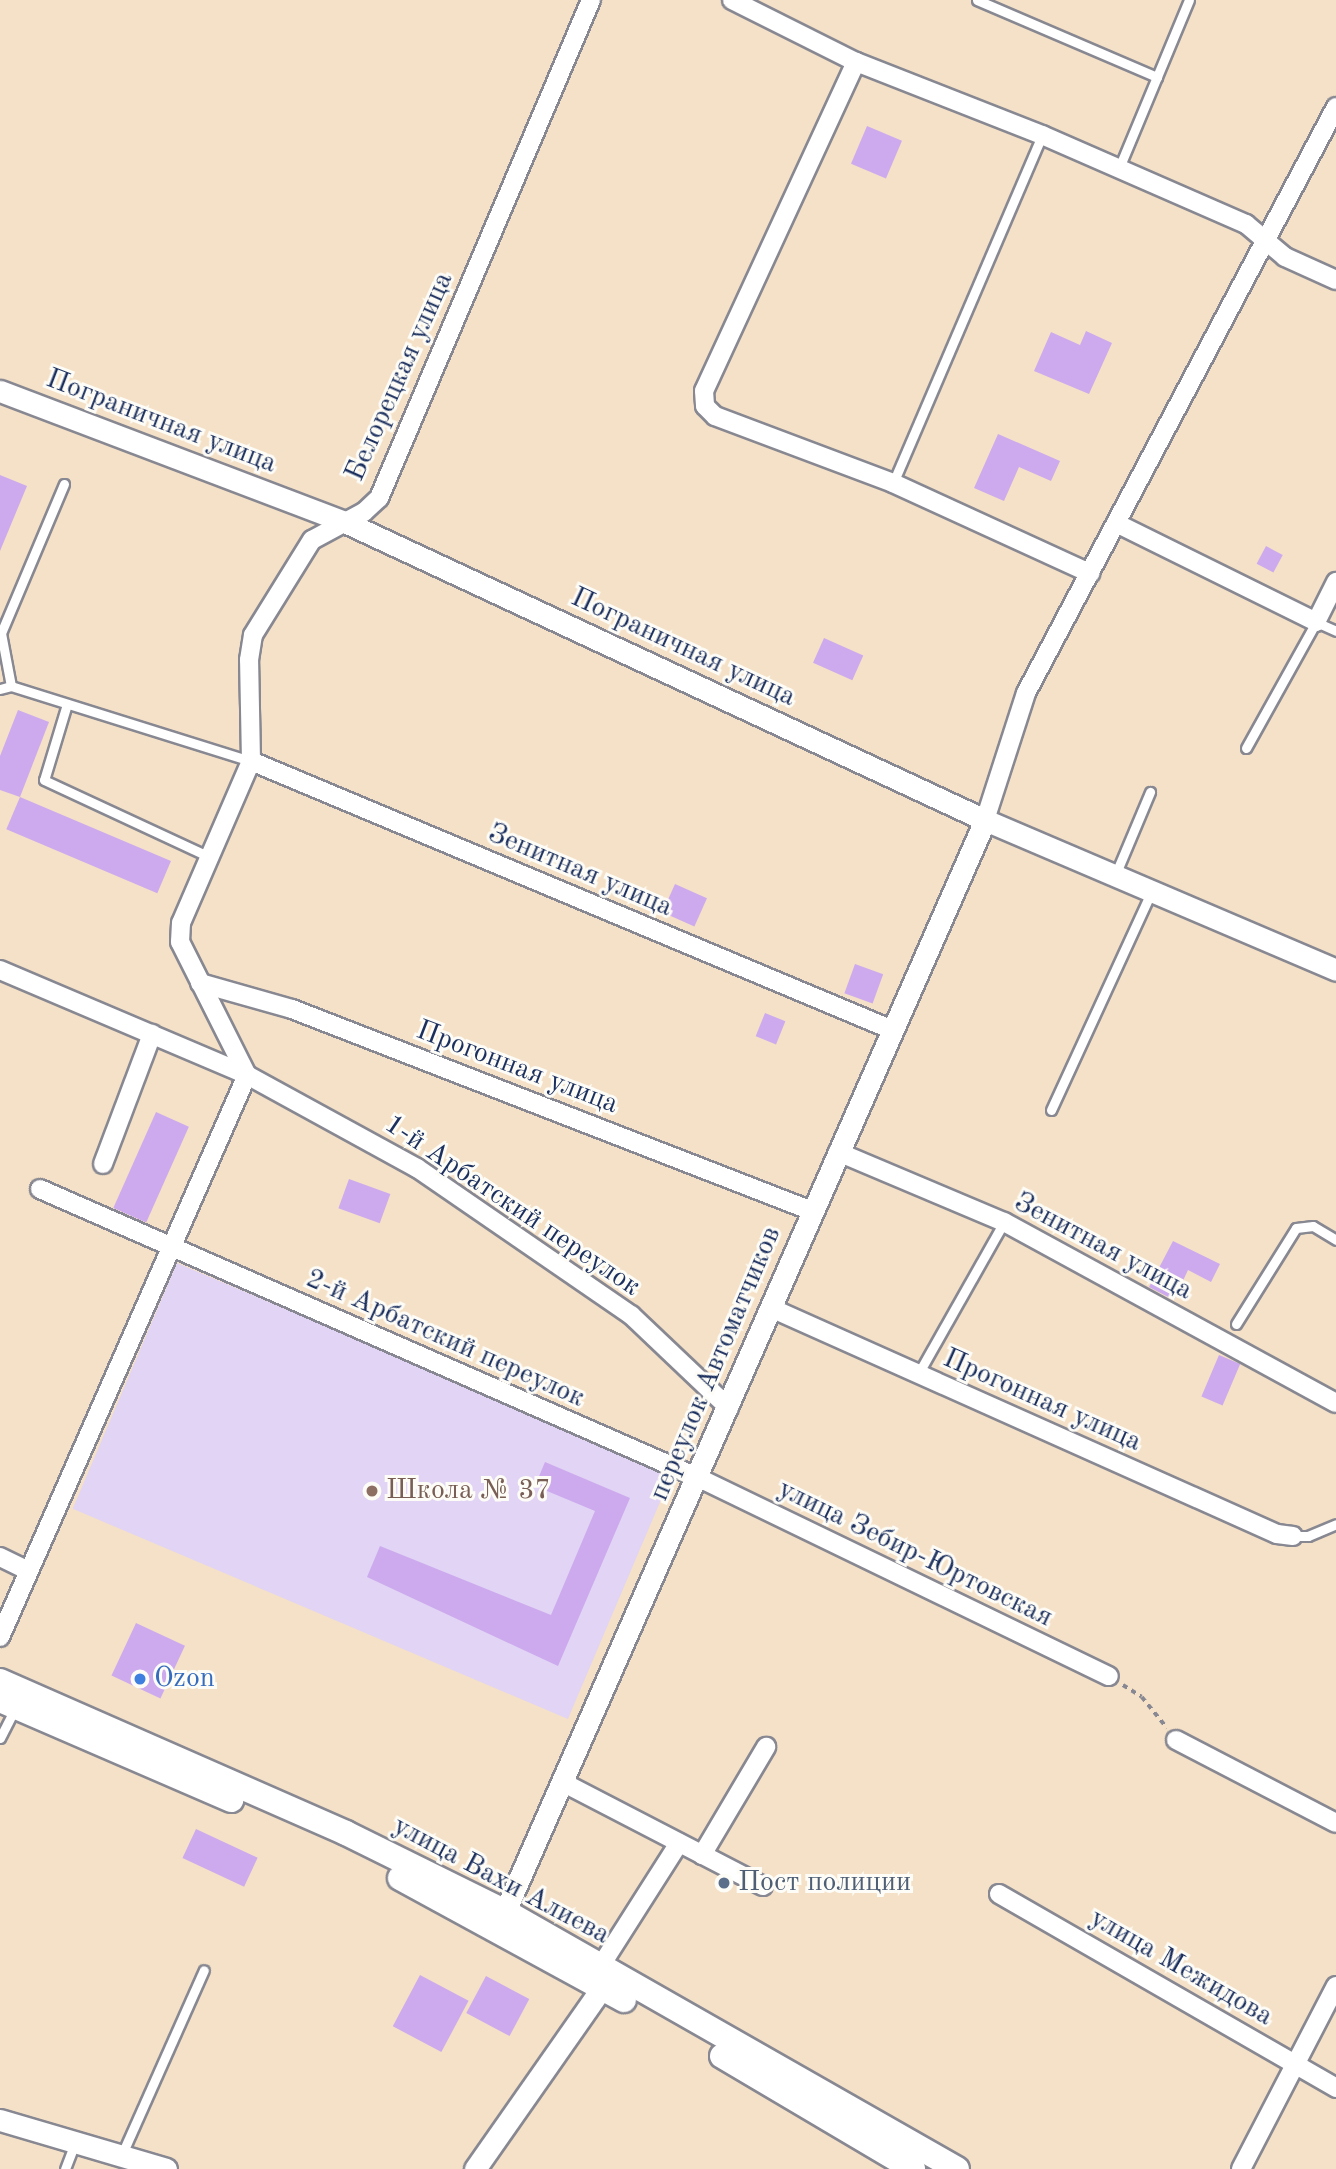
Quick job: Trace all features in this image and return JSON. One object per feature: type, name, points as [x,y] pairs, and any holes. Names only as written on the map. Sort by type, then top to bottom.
[{"type":"main road","name":"улица Вахи Алиева","points":[[0,1681],[346,1833],[957,2169]]},
{"type":"main road","name":"улица Вахи Алиева","points":[[8,1704],[272,1817],[502,1921]]},
{"type":"main road","name":"улица Вахи Алиева","points":[[605,1976],[908,2168]]},
{"type":"street","name":"Белорецкая улица","points":[[200,983],[180,942],[181,923],[251,761],[249,660],[253,635],[312,540],[345,522],[379,498],[591,0]]},
{"type":"street","points":[[736,1],[856,62],[1042,135],[1246,224],[1285,257],[1336,280]]},
{"type":"street","points":[[856,62],[704,391],[704,398],[715,416],[893,483],[1090,573]]},
{"type":"street","points":[[985,820],[1026,692],[1336,107]]},
{"type":"street","name":"Пограничная улица","points":[[0,391],[345,522],[985,820],[1153,888],[1336,970]]},
{"type":"street","points":[[1116,523],[1316,622],[1336,582]]},
{"type":"street","name":"Зенитная улица","points":[[251,761],[890,1029]]},
{"type":"street","name":"переулок Автоматчиков","points":[[502,1921],[699,1478],[890,1029],[985,820]]},
{"type":"street","name":"1-й Арбатский переулок","points":[[0,970],[247,1075],[417,1168],[631,1314],[729,1408]]},
{"type":"street","points":[[0,1637],[247,1075],[200,983]]},
{"type":"street","name":"Прогонная улица","points":[[200,983],[292,1009],[812,1211]]},
{"type":"street","points":[[103,1164],[152,1034]]},
{"type":"street","name":"Зенитная улица","points":[[838,1152],[1004,1222],[1336,1403]]},
{"type":"street","name":"2-й Арбатский переулок","points":[[40,1189],[699,1478]]},
{"type":"street","name":"Прогонная улица","points":[[771,1308],[1277,1534],[1293,1536]]},
{"type":"street","name":"улица Зебир-Юртовская","points":[[699,1478],[1109,1676]]},
{"type":"street","points":[[0,1557],[29,1572]]},
{"type":"street","points":[[1175,1740],[1336,1823]]},
{"type":"street","points":[[702,1855],[766,1747]]},
{"type":"street","points":[[564,1783],[763,1886]]},
{"type":"street","points":[[475,2169],[605,1976],[679,1843]]},
{"type":"street","name":"улица Межидова","points":[[999,1894],[1336,2088]]},
{"type":"street","points":[[1241,2169],[1336,1986]]},
{"type":"street","points":[[0,2120],[74,2145],[166,2169]]},
{"type":"lane","points":[[978,0],[1157,77]]},
{"type":"lane","points":[[1119,168],[1189,0]]},
{"type":"lane","points":[[893,483],[1042,135]]},
{"type":"lane","points":[[12,686],[1,633],[64,484]]},
{"type":"lane","points":[[1246,748],[1316,622],[1336,631]]},
{"type":"lane","points":[[0,689],[12,686],[251,761]]},
{"type":"lane","points":[[67,704],[44,780],[210,857]]},
{"type":"lane","points":[[1116,873],[1150,792]]},
{"type":"lane","points":[[1051,1110],[1153,888]]},
{"type":"lane","points":[[918,1374],[1004,1222]]},
{"type":"lane","points":[[1236,1324],[1296,1228],[1313,1226],[1336,1240]]},
{"type":"lane","points":[[1293,1536],[1308,1536],[1336,1524]]},
{"type":"lane","points":[[0,1738],[8,1704]]},
{"type":"lane","points":[[121,2156],[204,1970]]},
{"type":"lane","points":[[65,2169],[74,2145]]},
{"type":"path","points":[[1109,1676],[1142,1697],[1175,1740]]},
{"type":"shaded area","name":"Школа № 37","points":[[177,1263],[672,1473],[568,1719],[73,1509]]},
{"type":"building","points":[[867,126],[902,141],[886,179],[851,164]]},
{"type":"building","points":[[1086,331],[1112,343],[1089,394],[1034,371],[1051,332],[1080,345]]},
{"type":"building","points":[[998,434],[1060,461],[1051,481],[1019,467],[1004,501],[974,488]]},
{"type":"building","points":[[0,475],[27,486],[0,551]]},
{"type":"building","points":[[1266,546],[1283,555],[1273,573],[1257,564]]},
{"type":"building","points":[[824,638],[863,655],[852,680],[813,663]]},
{"type":"building","points":[[18,710],[49,722],[20,797],[0,790],[0,756]]},
{"type":"building","points":[[20,797],[171,861],[157,893],[6,829]]},
{"type":"building","points":[[675,884],[707,898],[694,927],[662,912]]},
{"type":"building","points":[[855,964],[883,974],[873,1003],[844,993]]},
{"type":"building","points":[[765,1013],[785,1021],[776,1044],[756,1036]]},
{"type":"building","points":[[156,1112],[189,1127],[146,1223],[113,1208]]},
{"type":"building","points":[[349,1179],[390,1194],[380,1223],[338,1208]]},
{"type":"building","points":[[1173,1241],[1220,1264],[1211,1282],[1188,1270],[1174,1300],[1149,1287]]},
{"type":"building","points":[[1219,1355],[1240,1364],[1223,1405],[1201,1396]]},
{"type":"building","points":[[545,1462],[630,1498],[558,1666],[367,1577],[380,1546],[551,1615],[595,1511],[535,1486]]},
{"type":"building","points":[[136,1623],[185,1646],[160,1698],[111,1676]]},
{"type":"building","points":[[196,1829],[258,1858],[244,1887],[182,1858]]},
{"type":"building","points":[[420,1975],[469,2001],[441,2052],[393,2026]]},
{"type":"building","points":[[486,1976],[529,1999],[510,2036],[466,2013]]},
{"type":"place","name":"Школа № 37","points":[[372,1491]]},
{"type":"place","name":"Ozon","points":[[140,1679]]},
{"type":"place","name":"Пост полиции","points":[[724,1883]]}]
